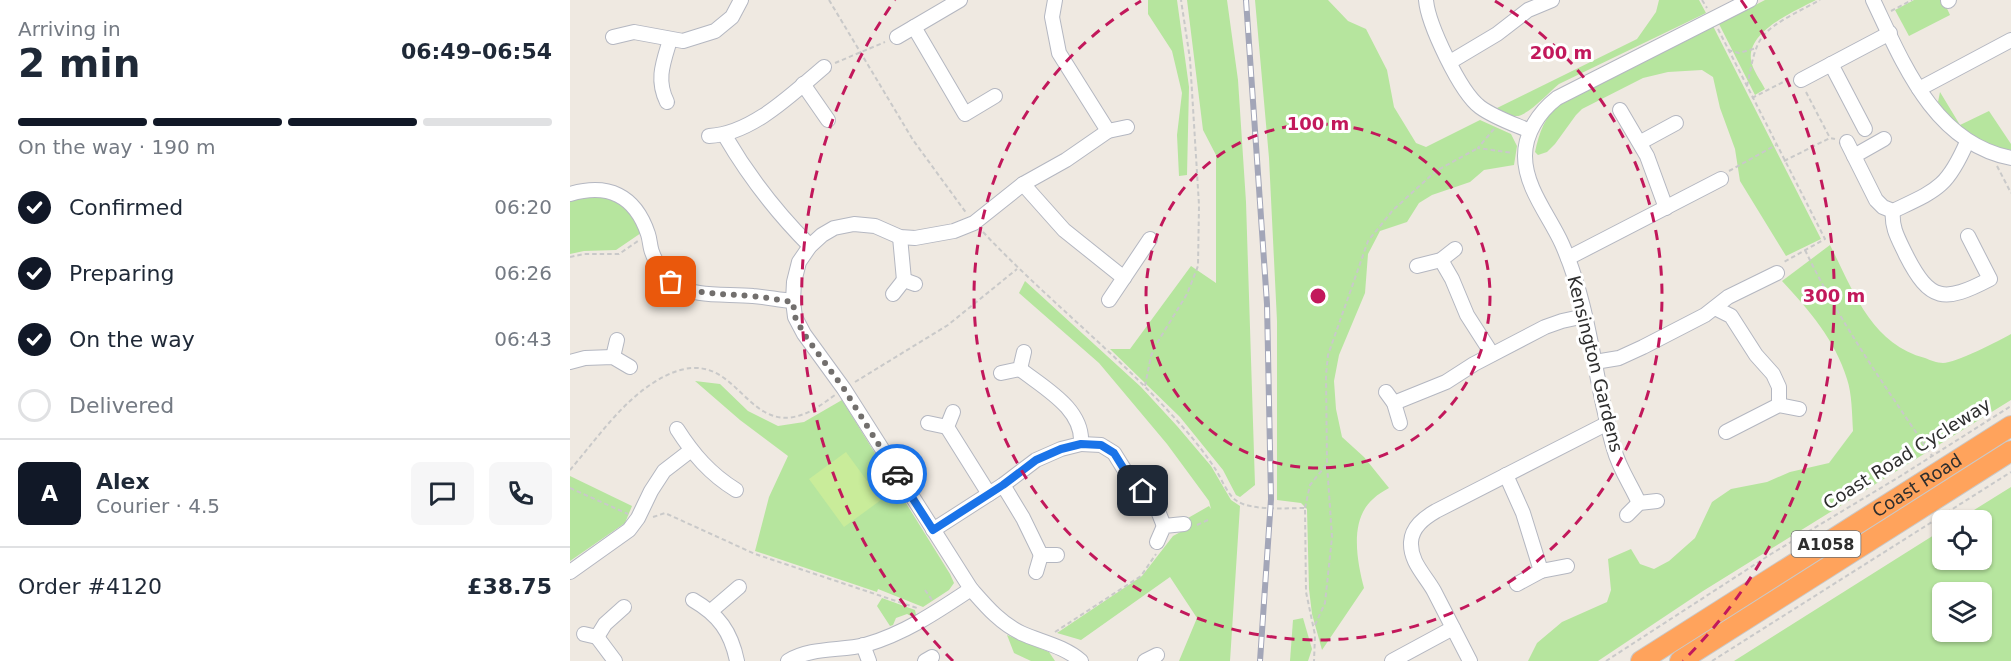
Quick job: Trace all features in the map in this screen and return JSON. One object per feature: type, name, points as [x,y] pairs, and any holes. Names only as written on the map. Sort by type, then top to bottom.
[{"type":"highway","name":"Coast Road","points":[[1641,661],[2011,426]]},
{"type":"highway","name":"Coast Road","points":[[1680,661],[2011,451]]},
{"type":"street","points":[[613,38],[634,32],[683,41],[714,32],[732,17],[741,0]]},
{"type":"street","points":[[897,37],[960,0]]},
{"type":"street","points":[[1055,0],[1052,17],[1059,53],[1108,131]]},
{"type":"street","points":[[1426,0],[1429,19],[1450,62],[1473,101],[1502,120],[1530,131]]},
{"type":"street","points":[[1450,62],[1497,34],[1528,10],[1552,0]]},
{"type":"street","name":"Kensington Gardens","points":[[1639,502],[1617,458],[1585,316],[1568,258],[1530,181],[1525,154],[1530,131],[1539,115],[1557,98],[1750,0]]},
{"type":"street","points":[[1873,0],[1919,89],[1936,114],[1968,141],[1990,153],[2011,158]]},
{"type":"street","points":[[914,27],[965,114],[995,96]]},
{"type":"street","points":[[1802,80],[1890,33]]},
{"type":"street","points":[[667,102],[661,91],[660,75],[670,40]]},
{"type":"street","points":[[1919,89],[2011,40]]},
{"type":"street","points":[[1831,64],[1865,129]]},
{"type":"street","points":[[709,136],[725,136],[757,121],[824,67]]},
{"type":"street","points":[[803,84],[828,120]]},
{"type":"street","points":[[1620,110],[1641,142],[1666,208]]},
{"type":"street","points":[[1641,142],[1676,123]]},
{"type":"street","points":[[1075,659],[1042,640],[1020,632],[993,615],[971,589],[844,389],[804,334],[795,317],[794,282],[799,262],[810,246],[834,228],[854,225],[875,226],[900,237],[915,238],[935,236],[974,223],[1023,184],[1066,160],[1108,131],[1127,127]]},
{"type":"street","points":[[725,136],[744,168],[780,216],[810,246]]},
{"type":"street","points":[[1854,156],[1884,139]]},
{"type":"street","points":[[1847,142],[1876,200],[1883,207],[1893,211],[1933,191],[1947,180],[1968,141]]},
{"type":"street","points":[[1568,258],[1721,179]]},
{"type":"street","points":[[1023,184],[1064,230],[1124,278]]},
{"type":"street","points":[[570,194],[590,188],[621,195],[641,218],[648,234],[652,254],[671,282],[686,290],[793,302]]},
{"type":"street","points":[[1893,211],[1892,222],[1895,233],[1917,276],[1924,285],[1935,291],[1958,294],[1990,279],[1968,236]]},
{"type":"street","points":[[893,294],[909,282],[900,237]]},
{"type":"street","points":[[1109,300],[1150,239]]},
{"type":"street","points":[[1417,266],[1441,260],[1455,249]]},
{"type":"street","points":[[1441,260],[1467,315],[1492,354]]},
{"type":"street","points":[[1595,362],[1628,354],[1706,315],[1728,297],[1777,273]]},
{"type":"street","points":[[1715,308],[1731,316],[1756,355],[1773,374],[1779,387],[1779,405]]},
{"type":"street","points":[[1400,423],[1390,397],[1446,382],[1492,354],[1554,324],[1585,316]]},
{"type":"street","points":[[613,357],[617,340]]},
{"type":"street","points":[[1020,369],[1024,352]]},
{"type":"street","points":[[570,362],[585,358],[613,357],[630,367]]},
{"type":"street","points":[[1001,373],[1020,369]]},
{"type":"street","points":[[1020,369],[1071,410],[1078,421],[1082,435],[1081,444]]},
{"type":"street","points":[[1726,432],[1779,405],[1800,409]]},
{"type":"street","points":[[947,427],[953,412]]},
{"type":"street","points":[[928,423],[947,427],[989,494]]},
{"type":"street","points":[[1470,661],[1433,590],[1414,560],[1411,545],[1413,534],[1419,524],[1430,514],[1608,423]]},
{"type":"street","points":[[677,429],[690,451],[718,478],[736,490]]},
{"type":"street","points":[[933,530],[1003,485],[1036,460],[1061,449],[1081,444],[1101,445],[1114,453],[1132,482],[1154,501],[1164,526],[1157,542]]},
{"type":"street","points":[[570,572],[618,538],[638,518],[651,490],[664,471],[690,451]]},
{"type":"street","points":[[1506,475],[1523,513],[1541,572]]},
{"type":"street","points":[[1003,485],[1023,518],[1041,555],[1036,572]]},
{"type":"street","points":[[1627,515],[1639,502],[1657,501]]},
{"type":"street","points":[[1164,526],[1184,524]]},
{"type":"street","points":[[1041,555],[1057,555]]},
{"type":"street","points":[[1517,584],[1541,572],[1567,566]]},
{"type":"street","points":[[711,611],[739,587]]},
{"type":"street","points":[[788,661],[828,649],[863,645],[892,635],[934,613],[971,589]]},
{"type":"street","points":[[693,600],[711,611],[724,627],[734,646],[737,661]]},
{"type":"street","points":[[615,661],[590,635],[624,607]]},
{"type":"street","points":[[1392,661],[1453,628]]},
{"type":"street","points":[[863,645],[869,661]]},
{"type":"path","points":[[829,0],[913,140],[974,223],[1017,269],[1145,386],[1189,434],[1214,466],[1235,499],[1248,505],[1305,508]]},
{"type":"path","points":[[1145,386],[1151,356],[1187,294],[1198,266],[1199,205],[1190,59],[1181,0]]},
{"type":"path","points":[[1702,0],[1825,239],[1783,263],[1777,273]]},
{"type":"path","points":[[1746,87],[1762,37],[1820,0]]},
{"type":"path","points":[[1881,16],[1912,0]]},
{"type":"path","points":[[824,67],[897,37]]},
{"type":"path","points":[[1728,50],[1739,53],[1757,48]]},
{"type":"path","points":[[1752,98],[1796,76],[1802,80],[1830,138]]},
{"type":"path","points":[[1314,627],[1325,603],[1332,537],[1327,464],[1326,375],[1328,355],[1368,241],[1393,210],[1436,171],[1478,148],[1502,120]]},
{"type":"path","points":[[1784,161],[1830,138],[1847,142]]},
{"type":"path","points":[[1721,179],[1732,168],[1776,145]]},
{"type":"path","points":[[1478,148],[1525,154]]},
{"type":"path","points":[[1990,153],[2011,193]]},
{"type":"path","points":[[570,257],[584,254],[619,254],[648,234]]},
{"type":"path","points":[[1805,250],[1831,301],[1932,456]]},
{"type":"path","points":[[570,470],[628,404],[643,390],[666,376],[693,368],[717,372],[756,408],[766,414],[781,417],[803,415],[934,334],[1017,269]]},
{"type":"path","name":"Coast Road Cycleway","points":[[1606,661],[1771,554],[2011,406]]},
{"type":"path","points":[[1314,661],[1316,650],[1314,627],[1306,592],[1305,508],[1310,485],[1327,464]]},
{"type":"path","points":[[1712,661],[2011,472]]},
{"type":"path","points":[[570,488],[638,518],[647,520],[665,513],[755,554],[934,613]]},
{"type":"path","points":[[1042,640],[1141,576],[1160,548],[1157,542]]},
{"type":"green space","points":[[1148,0],[1177,0],[1189,87],[1187,175],[1179,176],[1177,135],[1182,93],[1172,51],[1148,14]]},
{"type":"green space","points":[[1187,0],[1227,0],[1238,80],[1246,202],[1255,485],[1240,497],[1236,495],[1223,470],[1180,417],[1110,349],[1130,349],[1191,266],[1216,283],[1216,155],[1203,130]]},
{"type":"green space","points":[[1255,0],[1328,0],[1348,21],[1366,29],[1387,70],[1394,107],[1416,143],[1426,147],[1480,120],[1511,134],[1517,146],[1514,165],[1484,170],[1470,182],[1432,195],[1419,203],[1407,222],[1380,231],[1368,254],[1365,293],[1339,355],[1334,381],[1336,409],[1342,437],[1364,457],[1389,488],[1373,499],[1360,518],[1357,554],[1364,588],[1322,650],[1312,614],[1309,589],[1307,509],[1301,503],[1277,500],[1277,321],[1269,158]]},
{"type":"green space","points":[[1659,0],[1699,0],[1706,13],[1559,84],[1520,116],[1511,115],[1497,108],[1637,39],[1656,12]]},
{"type":"green space","points":[[1765,0],[1816,0],[1774,23],[1757,40],[1752,50],[1751,60],[1765,89],[1755,95],[1719,24]]},
{"type":"green space","points":[[1914,0],[1943,0],[1950,15],[1909,36],[1895,10]]},
{"type":"green space","points":[[1713,26],[1821,239],[1786,256],[1740,181],[1735,149],[1720,108],[1713,77],[1702,70],[1668,72],[1643,78],[1582,109],[1547,152],[1538,155],[1535,152],[1543,125],[1560,103]]},
{"type":"green space","points":[[1940,92],[1960,125],[1989,111],[2011,144],[2011,150],[1979,140],[1961,127],[1938,102]]},
{"type":"green space","points":[[586,195],[604,197],[621,203],[632,213],[641,233],[616,250],[570,254],[570,201]]},
{"type":"green space","points":[[1830,245],[1866,313],[1877,328],[1906,351],[1943,363],[1967,356],[2011,334],[2011,400],[1703,591],[1598,661],[1528,661],[1537,643],[1562,622],[1607,602],[1611,590],[1608,559],[1631,549],[1640,564],[1654,569],[1669,561],[1695,538],[1712,502],[1731,489],[1767,482],[1790,472],[1829,463],[1853,431],[1849,385],[1836,351],[1811,314],[1782,281]]},
{"type":"green space","points":[[1025,281],[1141,387],[1211,466],[1231,500],[1240,506],[1230,661],[1179,661],[1197,618],[1170,577],[1081,640],[1057,633],[1142,576],[1173,536],[1188,528],[1188,518],[1209,506],[1211,509],[1209,501],[1167,444],[1099,363],[1019,293]]},
{"type":"green space","points":[[695,381],[720,384],[748,411],[778,426],[804,422],[842,400],[950,574],[954,583],[949,590],[923,607],[878,589],[877,592],[755,551],[769,497],[788,456],[740,420]]},
{"type":"green space","points":[[846,452],[881,500],[844,527],[809,479]]},
{"type":"green space","points":[[570,476],[632,506],[625,523],[570,561]]},
{"type":"green space","points":[[2011,487],[2011,661],[1734,661],[1932,536],[1932,570],[1992,570],[1992,510],[1974,510]]},
{"type":"green space","points":[[882,598],[915,610],[916,615],[913,617],[907,614],[896,618],[890,626],[877,606]]},
{"type":"green space","points":[[1303,618],[1312,649],[1308,661],[1290,661],[1293,620]]},
{"type":"green space","points":[[1007,635],[1049,652],[1055,661],[1031,661],[1014,653]]},
{"type":"railway","points":[[1246,0],[1267,304],[1271,499],[1260,661]]},
{"type":"way so far","points":[[671,282],[686,290],[708,294],[751,296],[793,302],[795,317],[804,334],[844,389],[897,474]]},
{"type":"route","points":[[897,474],[933,530],[1003,485],[1036,460],[1061,449],[1081,444],[1101,445],[1114,453],[1132,482],[1143,491]]}]
